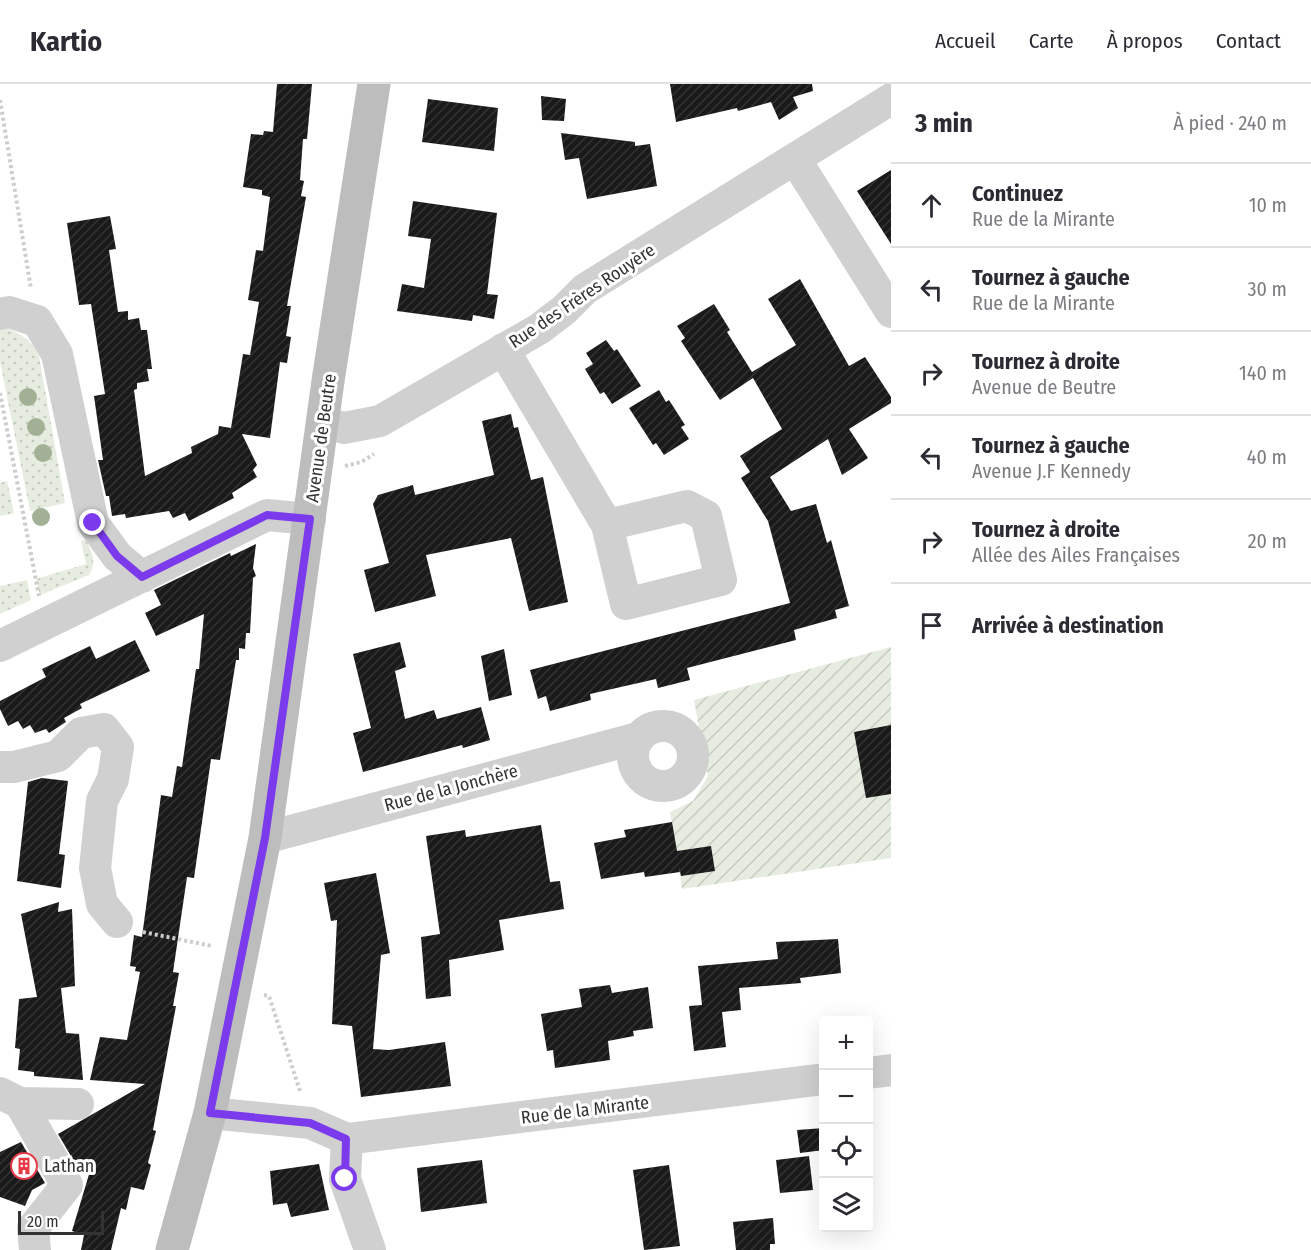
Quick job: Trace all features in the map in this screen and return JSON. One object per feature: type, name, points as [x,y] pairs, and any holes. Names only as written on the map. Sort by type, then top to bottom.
[{"type":"street","name":"Avenue de Beutre","points":[[172,1250],[210,1113],[244,953],[265,838],[328,381],[374,84]]},
{"type":"street","name":"Rue des Frères Rouyère","points":[[324,422],[344,428],[380,421],[503,350],[564,310],[585,289],[891,99]]},
{"type":"street","points":[[795,159],[891,312]]},
{"type":"street","points":[[0,314],[9,312],[37,321],[57,354],[93,523],[117,556],[142,577]]},
{"type":"street","points":[[503,350],[607,525]]},
{"type":"street","points":[[0,646],[267,515],[310,519]]},
{"type":"street","points":[[0,767],[14,767],[58,756],[81,733],[104,729],[118,747],[113,779],[102,801],[95,868],[102,904],[117,922]]},
{"type":"street","name":"Rue de la Jonchère","points":[[265,838],[638,738]]},
{"type":"street","points":[[873,1072],[891,1070]]},
{"type":"street","name":"Rue de la Mirante","points":[[346,1139],[819,1080]]},
{"type":"street","points":[[10,1098],[78,1104]]},
{"type":"street","points":[[10,1098],[67,1185],[33,1228],[35,1250]]},
{"type":"street","points":[[210,1113],[310,1123],[346,1139],[345,1179],[370,1250]]},
{"type":"path","points":[[0,100],[37,321]]},
{"type":"path","points":[[0,393],[39,600],[48,623]]},
{"type":"path","points":[[117,922],[149,933],[244,953]]},
{"type":"path","points":[[264,995],[269,996],[302,1096]]},
{"type":"shaded area","points":[[0,327],[23,337],[39,356],[65,503],[30,511],[0,362]]},
{"type":"shaded area","points":[[7,481],[14,513],[0,516],[0,483]]},
{"type":"shaded area","points":[[86,540],[93,562],[89,575],[40,595],[36,579],[86,564],[81,541]]},
{"type":"shaded area","points":[[27,580],[31,600],[0,614],[0,586]]},
{"type":"shaded area","points":[[891,647],[891,858],[682,889],[670,812],[693,801],[708,776],[694,700]]},
{"type":"building","points":[[277,84],[312,84],[307,139],[303,139],[300,180],[304,181],[301,196],[306,197],[287,306],[291,306],[286,336],[291,337],[287,363],[280,362],[270,438],[242,434],[257,465],[253,470],[257,477],[232,493],[234,498],[189,521],[185,513],[173,518],[169,511],[126,518],[125,514],[112,516],[109,496],[106,496],[98,460],[103,460],[94,396],[105,394],[91,304],[79,305],[67,223],[110,216],[116,249],[109,250],[118,312],[128,311],[128,320],[139,318],[141,330],[147,330],[152,369],[147,369],[149,381],[137,383],[137,389],[134,390],[145,476],[192,453],[191,447],[218,434],[219,426],[231,428],[243,354],[250,355],[259,302],[248,300],[256,250],[263,251],[270,197],[262,195],[262,190],[243,187],[251,134],[263,135],[264,131],[273,132]]},
{"type":"building","points":[[670,84],[812,84],[813,91],[793,97],[798,108],[779,120],[771,102],[738,111],[737,108],[676,122]]},
{"type":"building","points":[[541,96],[566,99],[564,121],[542,120]]},
{"type":"building","points":[[428,99],[498,108],[494,151],[422,142]]},
{"type":"building","points":[[561,133],[635,142],[635,146],[650,144],[657,186],[587,199],[579,158],[565,160]]},
{"type":"building","points":[[891,170],[891,244],[857,191]]},
{"type":"building","points":[[413,201],[497,213],[487,294],[498,295],[494,319],[473,315],[472,321],[397,311],[402,284],[424,288],[431,239],[408,236]]},
{"type":"building","points":[[800,279],[849,366],[865,357],[891,397],[891,403],[849,429],[868,458],[842,475],[828,439],[770,477],[791,511],[816,504],[827,543],[831,540],[849,606],[835,610],[837,618],[794,630],[796,640],[687,668],[690,680],[658,688],[656,679],[590,694],[591,700],[550,711],[546,696],[538,699],[530,670],[790,603],[768,521],[741,478],[750,472],[740,456],[782,429],[753,378],[720,400],[681,341],[685,338],[677,326],[714,304],[730,330],[727,332],[752,372],[796,345],[768,299]]},
{"type":"building","points":[[606,340],[614,351],[617,349],[641,386],[612,404],[604,392],[600,394],[585,369],[593,364],[586,353]]},
{"type":"building","points":[[659,390],[666,402],[669,400],[685,425],[681,427],[689,439],[664,455],[656,443],[653,445],[629,408]]},
{"type":"building","points":[[511,414],[514,428],[518,427],[531,480],[543,477],[568,602],[529,611],[511,538],[426,555],[436,596],[375,612],[364,570],[389,563],[373,504],[378,495],[413,485],[415,495],[494,475],[482,421]]},
{"type":"building","points":[[256,544],[253,568],[256,576],[253,578],[250,633],[246,633],[245,649],[239,648],[239,660],[236,660],[220,760],[211,759],[194,878],[187,877],[173,972],[179,973],[173,1006],[176,1006],[153,1130],[156,1131],[148,1163],[151,1165],[144,1190],[131,1187],[126,1210],[121,1208],[111,1250],[81,1250],[84,1235],[72,1231],[93,1161],[78,1168],[58,1134],[145,1084],[90,1080],[100,1037],[127,1040],[140,972],[135,971],[136,967],[130,966],[134,935],[142,937],[161,795],[172,797],[177,766],[182,767],[196,669],[199,669],[204,614],[156,636],[145,613],[161,605],[154,590],[230,553],[231,556]]},
{"type":"building","points":[[135,640],[150,671],[80,704],[82,708],[64,718],[66,722],[49,733],[46,729],[35,733],[30,725],[23,729],[18,721],[8,726],[0,709],[0,701],[46,677],[42,669],[90,646],[96,659]]},
{"type":"building","points":[[400,642],[406,667],[395,671],[405,719],[434,710],[437,719],[481,707],[490,740],[463,748],[462,745],[363,772],[353,733],[371,728],[353,654]]},
{"type":"building","points":[[504,649],[512,695],[489,701],[481,656]]},
{"type":"building","points":[[891,725],[891,794],[866,798],[854,732]]},
{"type":"building","points":[[42,778],[68,781],[59,854],[65,855],[61,888],[17,881],[28,782]]},
{"type":"building","points":[[672,822],[677,851],[711,846],[715,871],[681,876],[679,866],[680,872],[645,877],[644,872],[601,879],[594,843],[626,837],[624,830]]},
{"type":"building","points":[[541,825],[550,882],[560,881],[564,909],[499,920],[504,950],[449,960],[451,996],[426,999],[421,937],[440,934],[426,836],[465,830],[466,837]]},
{"type":"building","points":[[376,873],[390,953],[381,955],[373,1049],[389,1050],[445,1042],[451,1086],[361,1097],[352,1026],[332,1024],[337,920],[331,921],[324,883]]},
{"type":"building","points":[[59,902],[58,912],[72,909],[75,986],[61,988],[66,1033],[79,1034],[83,1080],[34,1076],[34,1072],[18,1070],[20,1049],[15,1048],[19,999],[37,997],[21,914]]},
{"type":"building","points":[[838,939],[841,973],[800,978],[801,983],[739,988],[741,1010],[722,1012],[726,1047],[694,1051],[689,1006],[702,1005],[698,966],[778,959],[776,942]]},
{"type":"building","points":[[610,985],[612,993],[648,987],[653,1028],[633,1031],[634,1036],[608,1041],[610,1060],[555,1068],[553,1050],[547,1051],[541,1014],[582,1007],[579,989]]},
{"type":"building","points":[[819,1128],[819,1151],[800,1153],[797,1130]]},
{"type":"building","name":"Lathan","points":[[21,1142],[45,1183],[32,1190],[25,1206],[0,1197],[0,1152]]},
{"type":"building","points":[[809,1156],[813,1190],[780,1193],[776,1160]]},
{"type":"building","points":[[482,1160],[487,1203],[421,1212],[417,1168]]},
{"type":"building","points":[[319,1164],[329,1210],[291,1217],[287,1203],[273,1205],[270,1171]]},
{"type":"building","points":[[669,1165],[680,1246],[644,1250],[633,1170]]},
{"type":"building","points":[[773,1218],[775,1244],[770,1244],[770,1250],[736,1250],[733,1222]]},
{"type":"place","name":"Lathan","points":[[24,1166]]},
{"type":"route","points":[[93,523],[117,556],[142,577],[267,515],[310,519],[265,838],[244,953],[210,1113],[310,1123],[346,1139],[345,1179]]}]
